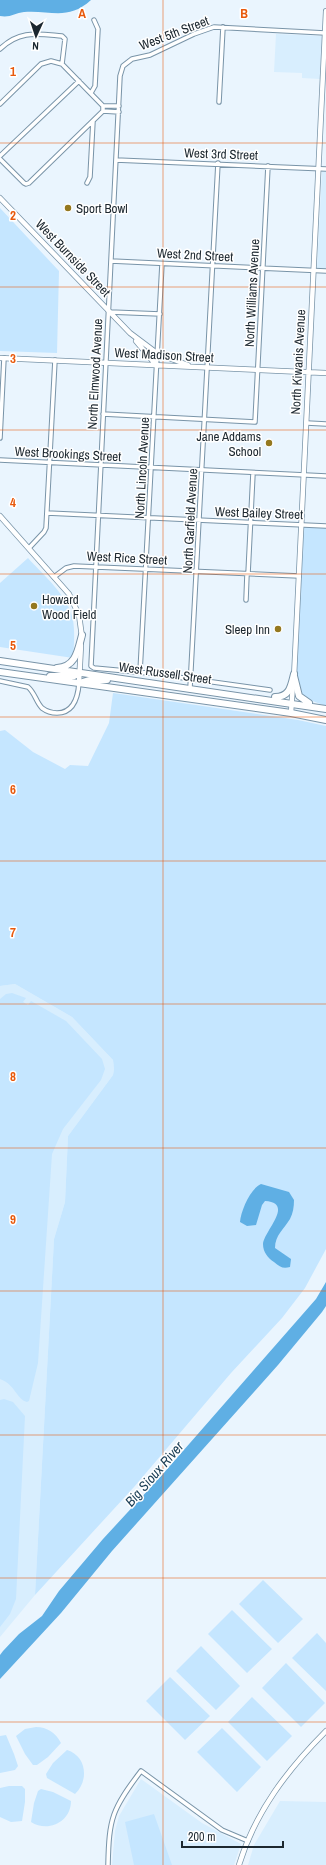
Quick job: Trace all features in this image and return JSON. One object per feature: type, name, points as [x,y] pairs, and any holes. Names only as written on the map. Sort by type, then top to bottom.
[{"type":"highway","points":[[38,667],[61,667],[70,664],[76,657],[82,635]]},
{"type":"highway","name":"West Russell Street","points":[[0,661],[324,708]]},
{"type":"highway","name":"West Russell Street","points":[[0,672],[291,713],[326,720]]},
{"type":"highway","points":[[22,675],[71,677],[80,672]]},
{"type":"highway","points":[[252,697],[284,696],[290,689],[294,674]]},
{"type":"highway","points":[[294,674],[296,689],[301,698],[324,708]]},
{"type":"highway","points":[[79,684],[89,680],[129,680]]},
{"type":"main road","name":"North Kiwanis Avenue","points":[[291,713],[302,525],[326,11]]},
{"type":"main road","name":"West Burnside Street","points":[[0,198],[108,312],[130,333],[158,354],[175,362],[199,368]]},
{"type":"main road","name":"West Burnside Street","points":[[130,333],[157,366]]},
{"type":"main road","name":"West Madison Street","points":[[2,358],[326,373]]},
{"type":"main road","points":[[0,516],[69,594],[75,604],[81,622],[82,635],[79,684]]},
{"type":"main road","points":[[239,1865],[260,1815],[280,1783],[295,1763],[325,1733]]},
{"type":"street","points":[[91,93],[95,86],[98,28],[94,20]]},
{"type":"street","name":"West 5th Street","points":[[126,62],[161,51],[206,29],[223,27],[325,33]]},
{"type":"street","points":[[219,102],[223,27]]},
{"type":"street","points":[[1,47],[12,39],[25,34],[62,36],[65,39],[62,64]]},
{"type":"street","points":[[0,104],[41,64],[52,61],[62,64],[79,81],[91,93],[103,106],[103,111],[26,184],[0,158],[79,81]]},
{"type":"street","name":"North Elmwood Avenue","points":[[91,666],[118,112],[121,71],[126,62]]},
{"type":"street","points":[[103,106],[119,106]]},
{"type":"street","points":[[103,111],[118,112]]},
{"type":"street","points":[[87,183],[90,177],[93,121]]},
{"type":"street","name":"West 3rd Street","points":[[116,160],[218,163],[326,169]]},
{"type":"street","name":"North Garfield Avenue","points":[[190,688],[203,470],[218,163]]},
{"type":"street","name":"North Williams Avenue","points":[[205,419],[255,422],[268,166]]},
{"type":"street","name":"West 2nd Street","points":[[111,261],[212,267],[326,271]]},
{"type":"street","name":"North Lincoln Avenue","points":[[140,672],[162,264]]},
{"type":"street","points":[[108,312],[160,314]]},
{"type":"street","points":[[0,438],[2,358]]},
{"type":"street","points":[[29,548],[44,532],[47,513],[55,360]]},
{"type":"street","points":[[104,414],[205,419]]},
{"type":"street","points":[[307,423],[326,424]]},
{"type":"street","name":"West Brookings Street","points":[[0,460],[326,476]]},
{"type":"street","points":[[246,600],[253,472]]},
{"type":"street","name":"West Bailey Street","points":[[47,513],[326,526]]},
{"type":"street","name":"West Rice Street","points":[[54,577],[70,566],[299,576]]},
{"type":"street","name":"West Russell Street","points":[[91,666],[94,668],[140,672],[270,690]]},
{"type":"street","points":[[0,681],[28,687],[43,708],[50,712],[59,713],[73,706],[77,698],[79,684]]},
{"type":"street","points":[[108,1865],[109,1832],[113,1814],[120,1799],[141,1771],[222,1830],[248,1841]]},
{"type":"shaded area","points":[[276,34],[322,36],[320,79],[302,78],[302,73],[274,72]]},
{"type":"shaded area","points":[[322,171],[326,172],[326,269],[317,269]]},
{"type":"shaded area","points":[[0,208],[59,271],[57,353],[0,351]]},
{"type":"shaded area","points":[[302,525],[326,526],[326,706],[299,696],[294,674]]},
{"type":"shaded area","name":"Howard Wood Field","points":[[28,558],[55,586],[66,602],[73,620],[73,658],[0,647],[0,583]]},
{"type":"shaded area","points":[[113,693],[298,720],[326,726],[326,1249],[305,1288],[282,1318],[231,1373],[134,1487],[35,1595],[54,1239],[65,1202],[68,1136],[113,1075],[114,1069],[113,1060],[72,1017],[15,984],[0,986],[0,731],[5,730],[33,752],[65,769],[70,765],[88,766],[109,723]]},
{"type":"shaded area","points":[[15,984],[72,1017],[113,1060],[114,1069],[113,1075],[68,1136],[65,1202],[54,1239],[35,1595],[0,1637],[0,986]]},
{"type":"shaded area","points":[[12,993],[26,998],[23,1002],[28,1005],[31,1001],[66,1021],[102,1059],[105,1069],[101,1080],[63,1129],[52,1154],[38,1363],[29,1401],[27,1402],[20,1398],[13,1388],[0,1379],[0,999],[6,994]]},
{"type":"shaded area","points":[[4,1399],[13,1402],[25,1416],[16,1599],[10,1614],[0,1627],[0,1400]]},
{"type":"shaded area","points":[[263,1580],[303,1619],[278,1643],[239,1604]]},
{"type":"shaded area","points":[[232,1610],[272,1649],[247,1673],[208,1634]]},
{"type":"shaded area","points":[[317,1633],[326,1643],[326,1691],[292,1658]]},
{"type":"shaded area","points":[[201,1646],[240,1686],[216,1710],[176,1671]]},
{"type":"shaded area","points":[[286,1663],[325,1703],[301,1727],[262,1688]]},
{"type":"shaded area","points":[[170,1677],[210,1716],[185,1740],[146,1701]]},
{"type":"shaded area","points":[[252,1697],[292,1736],[267,1761],[228,1722]]},
{"type":"shaded area","points":[[36,1727],[51,1731],[57,1736],[61,1743],[48,1757],[37,1765],[33,1765],[25,1754],[16,1736],[25,1729]]},
{"type":"shaded area","points":[[222,1728],[261,1767],[237,1792],[197,1752]]},
{"type":"shaded area","points":[[6,1735],[18,1766],[15,1770],[0,1773],[0,1736]]},
{"type":"shaded area","points":[[67,1750],[74,1753],[79,1758],[84,1769],[82,1782],[75,1794],[47,1778],[46,1774],[53,1763]]},
{"type":"shaded area","points":[[141,1779],[202,1823],[241,1844],[234,1865],[112,1865],[115,1831],[119,1816]]},
{"type":"shaded area","points":[[22,1786],[25,1789],[25,1802],[22,1821],[11,1822],[0,1817],[0,1788]]},
{"type":"shaded area","points":[[41,1789],[53,1792],[71,1801],[67,1815],[57,1824],[44,1826],[31,1822],[34,1803],[38,1791]]},
{"type":"shaded area","points":[[280,1801],[326,1802],[326,1865],[248,1865],[254,1845]]},
{"type":"shaded area","points":[[154,1814],[172,1865],[134,1865],[125,1822]]},
{"type":"water","points":[[0,0],[91,0],[75,10],[67,12],[24,12],[10,16],[0,16]]},
{"type":"water","points":[[261,1184],[289,1192],[294,1200],[291,1217],[276,1239],[275,1243],[275,1248],[291,1259],[290,1267],[288,1268],[283,1268],[278,1265],[268,1257],[264,1250],[263,1244],[278,1212],[274,1203],[265,1201],[262,1205],[256,1225],[247,1226],[240,1222],[242,1212],[250,1195],[253,1190]]},
{"type":"water","points":[[326,1282],[326,1306],[322,1312],[278,1365],[112,1551],[61,1613],[0,1679],[0,1655],[3,1651],[19,1634],[42,1616],[59,1591],[103,1539],[162,1475],[316,1299]]},
{"type":"place","name":"Sport Bowl","points":[[68,208]]},
{"type":"place","name":"Jane Addams School","points":[[269,443]]},
{"type":"place","name":"Howard Wood Field","points":[[34,606]]},
{"type":"place","name":"Sleep Inn","points":[[278,629]]},
{"type":"water label","name":"Big Sioux River","points":[[154,1474]]}]
